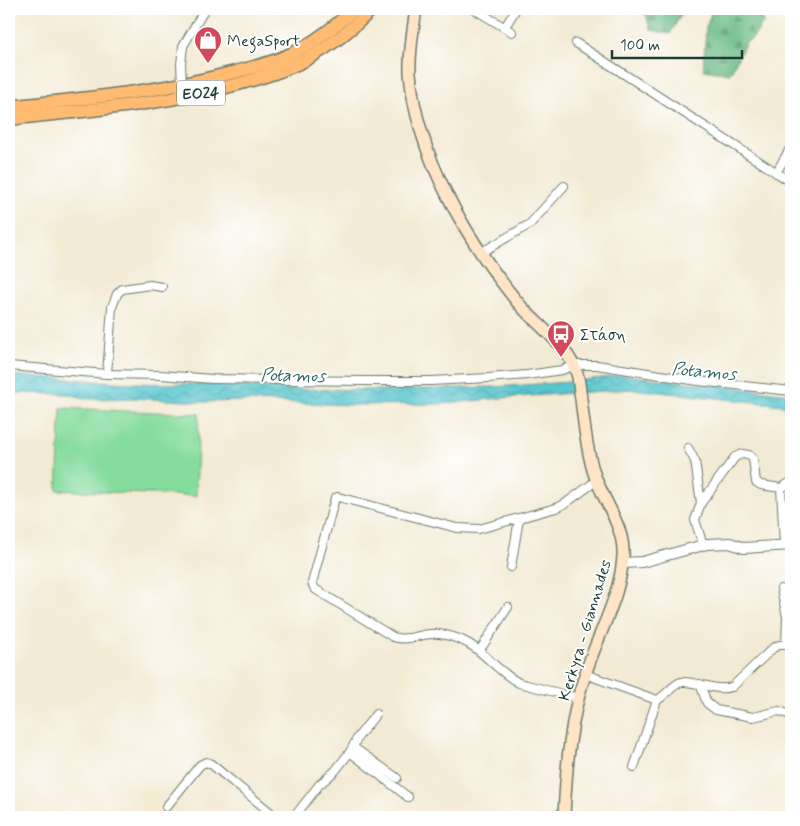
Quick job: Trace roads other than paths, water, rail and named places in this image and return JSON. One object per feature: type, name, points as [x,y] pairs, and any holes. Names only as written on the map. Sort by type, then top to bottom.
[{"type":"main road","name":"ΕΟ24","points":[[9,107],[151,90],[245,70],[294,53],[326,33],[355,9]]},
{"type":"main road","name":"ΕΟ24","points":[[9,119],[170,99],[262,77],[311,57],[342,35],[372,9]]},
{"type":"main road","points":[[416,9],[410,70],[415,100],[425,140],[449,201],[515,299],[566,352],[575,365]]},
{"type":"main road","name":"Kerkyra - Giannades","points":[[564,817],[569,759],[578,698],[585,674],[608,616],[624,553],[621,535],[596,481],[589,458],[575,365]]},
{"type":"street","points":[[182,84],[182,46],[206,9]]},
{"type":"street","points":[[474,9],[508,30],[516,9]]},
{"type":"street","points":[[786,9],[791,15]]},
{"type":"street","points":[[576,43],[791,182]]},
{"type":"street","points":[[776,173],[791,147]]},
{"type":"street","points":[[482,252],[530,224],[564,186]]},
{"type":"street","points":[[107,374],[112,307],[116,294],[122,289],[150,285],[162,286]]},
{"type":"street","points":[[9,366],[107,374],[161,375],[212,379],[431,381],[527,375],[562,370],[575,365],[597,365],[698,381],[791,391]]},
{"type":"street","points":[[688,448],[694,461],[701,503]]},
{"type":"street","points":[[703,545],[695,520],[701,503],[734,459],[740,454],[749,455],[753,459],[755,480],[758,484],[782,488],[791,482]]},
{"type":"street","points":[[578,698],[512,679],[480,650],[467,642],[440,634],[428,634],[406,640],[392,638],[314,587],[312,580],[335,498],[338,497],[466,530],[479,529],[519,519],[559,506],[596,481]]},
{"type":"street","points":[[623,563],[642,562],[703,545],[719,543],[730,543],[744,548],[788,545],[782,488]]},
{"type":"street","points":[[511,567],[519,519]]},
{"type":"street","points":[[585,674],[657,700],[662,698],[677,684],[686,682],[726,689],[732,687],[773,648],[789,645],[787,617],[781,588]]},
{"type":"street","points":[[480,650],[508,607]]},
{"type":"street","points":[[700,684],[706,702],[716,710],[753,717],[779,711],[791,715]]},
{"type":"street","points":[[634,767],[657,700]]},
{"type":"street","points":[[294,817],[319,784],[335,771],[376,714]]},
{"type":"street","points":[[351,749],[397,778]]},
{"type":"street","points":[[351,749],[408,797]]},
{"type":"street","points":[[166,807],[200,765],[206,762],[211,764],[276,817]]},
{"type":"water","points":[[9,375],[129,383],[291,389],[390,390],[493,387],[570,382],[624,375],[791,394],[791,406],[632,389],[440,404],[350,405],[252,401],[201,402],[133,398],[90,399],[67,394],[9,393]]},
{"type":"place","name":"MegaSport","points":[[208,64]]},
{"type":"place","name":"Στάση","points":[[561,358]]},
{"type":"water label","name":"Potamos","points":[[704,371]]},
{"type":"water label","name":"Potamos","points":[[293,375]]}]
